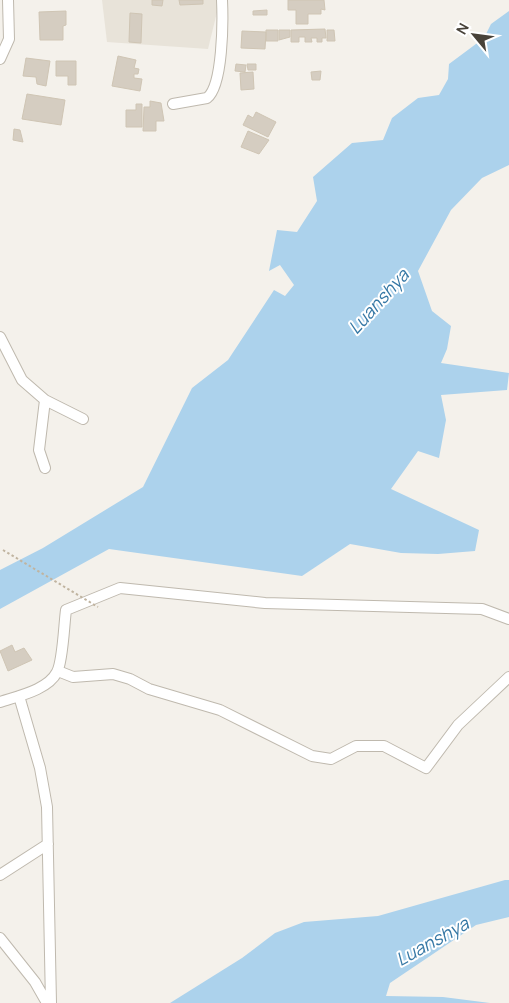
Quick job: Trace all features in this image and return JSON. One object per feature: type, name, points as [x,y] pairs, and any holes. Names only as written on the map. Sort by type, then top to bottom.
[{"type":"street","points":[[0,59],[9,39],[8,0]]},
{"type":"street","points":[[173,104],[207,98],[215,88],[223,19],[222,0]]},
{"type":"street","points":[[0,337],[22,380],[45,400],[84,419]]},
{"type":"street","points":[[0,352],[10,358]]},
{"type":"street","points":[[45,400],[39,450],[45,468]]},
{"type":"street","points":[[0,702],[19,696],[50,680],[58,671],[66,610],[120,588],[265,603],[482,609],[509,619]]},
{"type":"street","points":[[58,671],[73,678],[113,674],[130,679],[149,689],[220,710],[312,756],[331,759],[356,746],[384,746],[426,768],[458,725],[509,677]]},
{"type":"street","points":[[19,696],[40,768],[47,806],[49,1003]]},
{"type":"street","points":[[0,875],[48,844]]},
{"type":"street","points":[[0,938],[49,1003]]},
{"type":"path","points":[[3,550],[98,607]]},
{"type":"shaded area","points":[[102,0],[220,0],[208,49],[107,42]]},
{"type":"water","name":"Luanshya","points":[[509,11],[509,165],[482,178],[451,210],[418,271],[432,311],[451,326],[447,349],[441,363],[509,373],[507,390],[441,395],[446,420],[439,458],[418,451],[391,489],[479,530],[475,551],[438,554],[401,553],[350,544],[302,576],[109,549],[0,609],[0,570],[43,548],[143,487],[192,388],[228,360],[274,290],[285,296],[294,285],[280,265],[269,271],[277,230],[297,232],[317,201],[313,177],[352,143],[383,140],[392,118],[418,98],[439,95],[448,79],[449,64],[484,38],[491,24]]},
{"type":"water","name":"Luanshya","points":[[509,880],[509,917],[476,925],[390,983],[386,996],[443,997],[490,1003],[170,1003],[242,958],[275,933],[304,922],[378,916]]},
{"type":"building","points":[[152,0],[163,0],[162,6],[152,5]]},
{"type":"building","points":[[179,0],[203,0],[203,4],[180,5]]},
{"type":"building","points":[[288,0],[324,0],[325,10],[321,9],[321,14],[308,14],[308,24],[296,24],[296,10],[288,10]]},
{"type":"building","points":[[267,10],[267,15],[253,15],[253,11]]},
{"type":"building","points":[[66,11],[63,40],[40,40],[39,12]]},
{"type":"building","points":[[130,13],[142,14],[141,43],[129,42]]},
{"type":"building","points":[[325,29],[326,38],[322,38],[322,42],[317,42],[317,38],[311,38],[312,42],[305,42],[305,37],[299,37],[299,42],[291,42],[291,30]]},
{"type":"building","points":[[266,30],[278,30],[278,41],[266,41]]},
{"type":"building","points":[[279,30],[290,30],[290,37],[279,40]]},
{"type":"building","points":[[327,30],[334,30],[335,41],[327,41]]},
{"type":"building","points":[[242,31],[266,32],[265,49],[241,48]]},
{"type":"building","points":[[118,56],[136,60],[134,68],[139,69],[138,74],[134,74],[134,78],[142,79],[140,91],[112,86]]},
{"type":"building","points":[[26,58],[50,61],[46,86],[37,84],[36,77],[23,76]]},
{"type":"building","points":[[56,61],[76,61],[76,85],[68,85],[68,76],[56,76]]},
{"type":"building","points":[[236,64],[246,65],[245,72],[235,71]]},
{"type":"building","points":[[247,64],[256,64],[256,70],[248,70]]},
{"type":"building","points":[[321,71],[320,80],[312,80],[311,72]]},
{"type":"building","points":[[253,72],[254,89],[241,90],[240,73]]},
{"type":"building","points":[[27,94],[65,100],[61,125],[22,119]]},
{"type":"building","points":[[150,101],[161,103],[164,121],[156,121],[156,131],[143,131],[144,107],[150,107]]},
{"type":"building","points":[[136,104],[142,104],[142,127],[126,127],[126,110],[136,110]]},
{"type":"building","points":[[256,112],[276,122],[268,137],[243,125],[248,115],[253,118]]},
{"type":"building","points":[[14,129],[20,130],[23,142],[13,140]]},
{"type":"building","points":[[248,131],[269,140],[259,154],[241,147]]},
{"type":"building","points":[[12,645],[15,652],[24,648],[32,660],[8,671],[0,651]]}]
